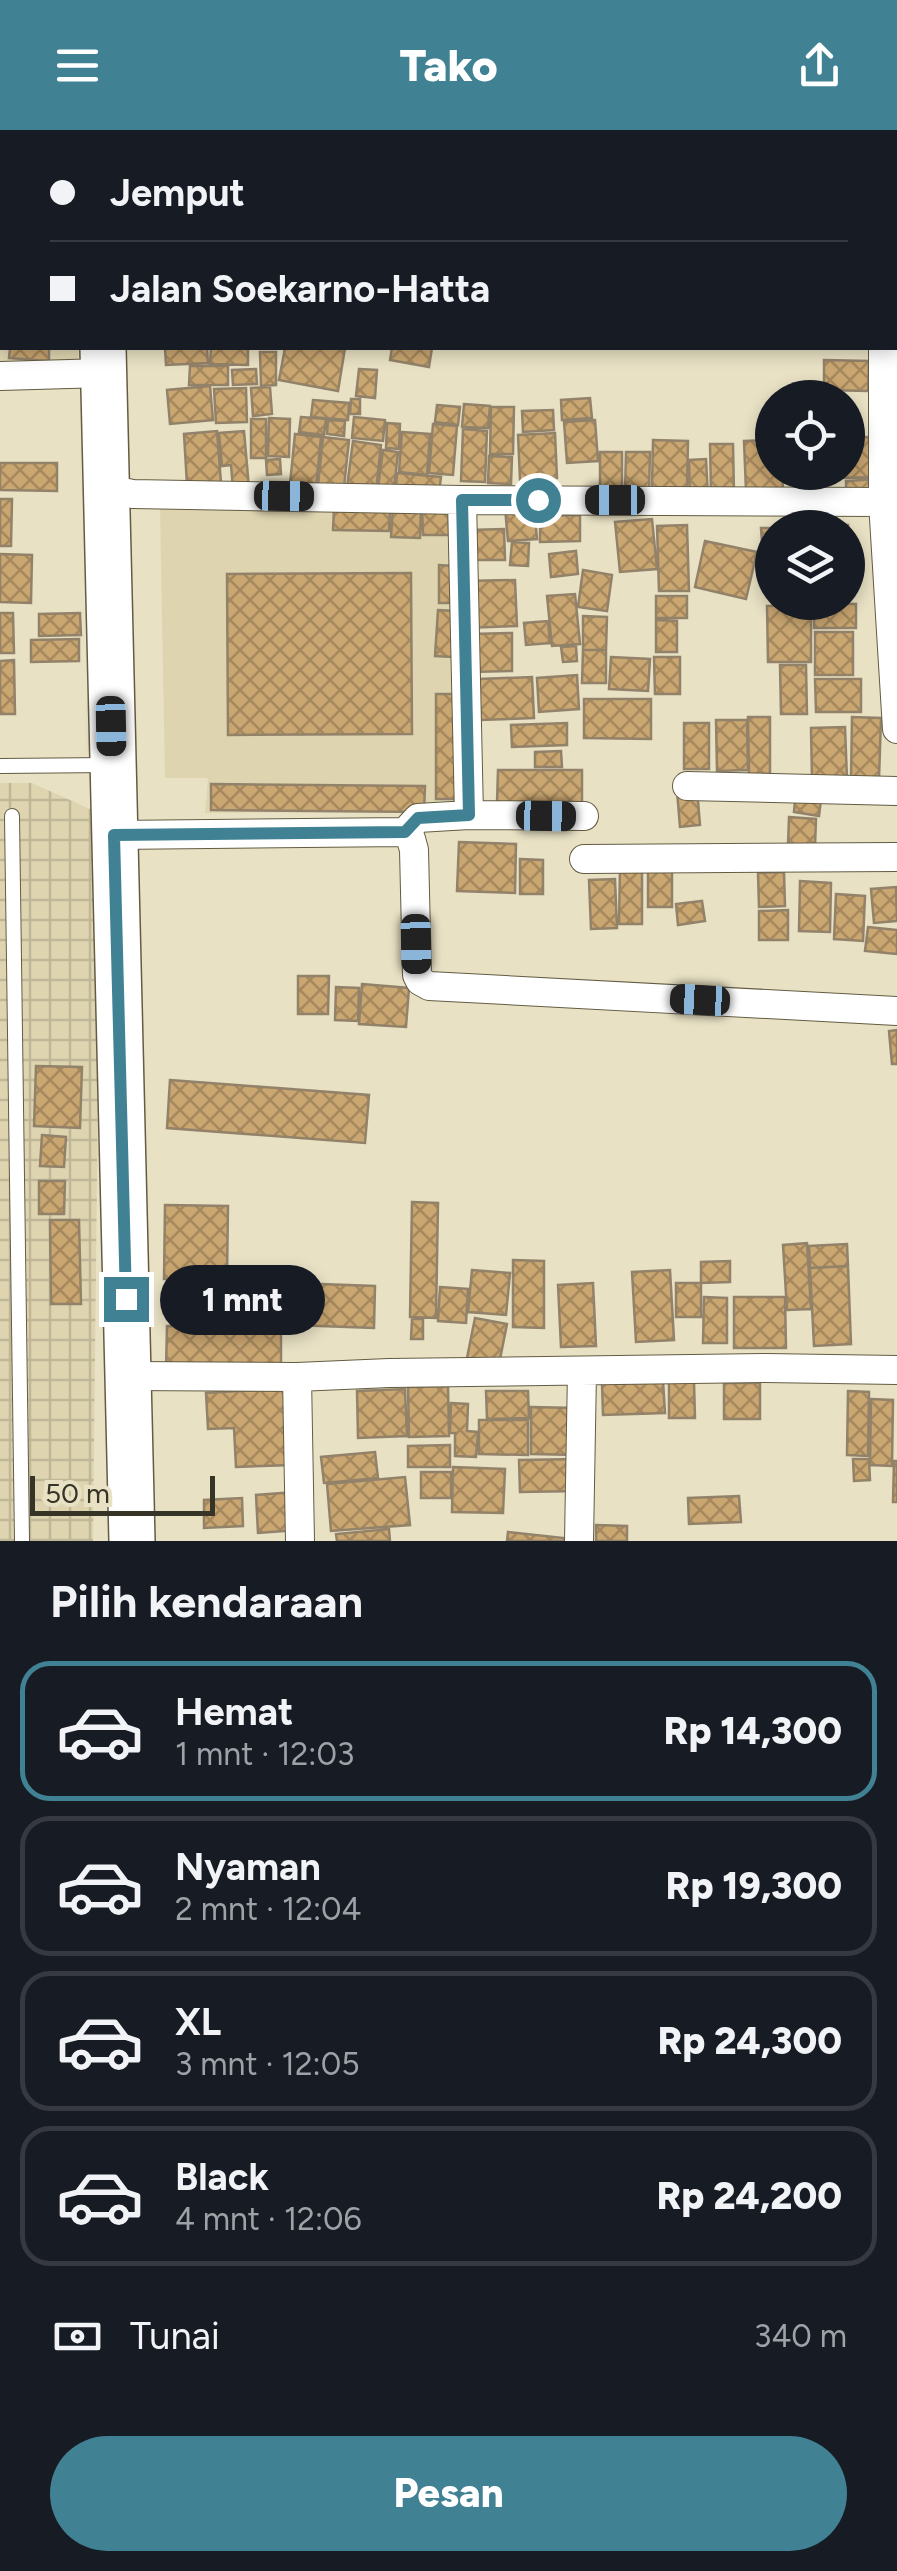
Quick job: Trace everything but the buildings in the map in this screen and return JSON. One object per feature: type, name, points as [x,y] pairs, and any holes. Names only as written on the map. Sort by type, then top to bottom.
[{"type":"main road","points":[[104,360],[132,1541]]},
{"type":"street","points":[[883,350],[882,502],[896,714]]},
{"type":"street","points":[[0,376],[104,360]]},
{"type":"street","points":[[106,488],[132,494],[462,500],[882,502]]},
{"type":"street","points":[[462,500],[469,815]]},
{"type":"street","points":[[687,786],[897,790]]},
{"type":"street","points":[[114,835],[405,832],[418,818],[584,816]]},
{"type":"street","points":[[405,832],[414,850],[417,975],[424,985],[897,1011]]},
{"type":"street","points":[[584,860],[897,857]]},
{"type":"street","points":[[128,1376],[297,1377],[765,1368],[897,1370]]},
{"type":"street","points":[[580,1541],[582,1371]]},
{"type":"street","points":[[297,1377],[300,1541]]},
{"type":"lane","points":[[0,766],[112,765]]},
{"type":"lane","points":[[12,816],[22,1541]]},
{"type":"shaded area","points":[[0,350],[78,350],[78,369],[0,373]]},
{"type":"shaded area","points":[[160,509],[455,511],[461,811],[205,813],[208,778],[165,778]]},
{"type":"shaded area","points":[[0,783],[32,783],[101,814],[93,1541],[0,1541]]},
{"type":"route","points":[[126,1299],[114,835],[405,832],[418,818],[469,815],[462,500],[538,500]]}]
